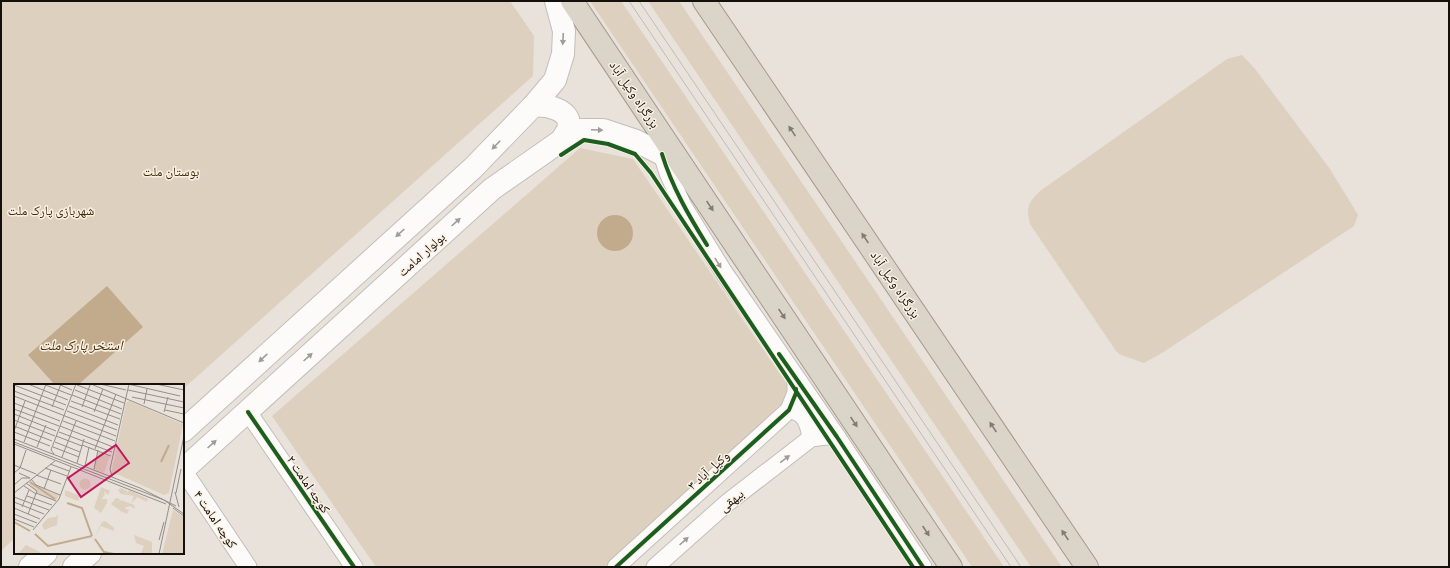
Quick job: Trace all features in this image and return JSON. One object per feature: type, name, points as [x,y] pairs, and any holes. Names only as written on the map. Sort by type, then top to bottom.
[{"type":"highway","name":"بزرگراه وکیل آباد","points":[[572,1],[951,567]]},
{"type":"highway","name":"بزرگراه وکیل آباد","points":[[704,1],[1087,567]]},
{"type":"main road","points":[[184,430],[472,168],[533,106],[555,80],[562,54],[564,32],[556,1]]},
{"type":"main road","points":[[533,106],[553,107],[563,113],[568,119],[569,128],[562,140]]},
{"type":"main road","name":"بولوار امامت","points":[[184,469],[492,190],[562,140],[580,130],[603,130],[636,141],[662,154],[688,174]]},
{"type":"main road","points":[[30,567],[45,554]]},
{"type":"street","points":[[662,154],[668,173],[683,206],[723,271],[837,437],[923,567]]},
{"type":"street","name":"۳ وکیل آباد","points":[[616,567],[789,410],[796,393],[796,379]]},
{"type":"street","points":[[789,410],[800,412],[804,416],[810,428],[812,438],[826,436],[837,437]]},
{"type":"street","name":"کوچه امامت ۲","points":[[248,412],[354,567]]},
{"type":"street","name":"بیهقی","points":[[655,567],[727,503],[812,438]]},
{"type":"street","name":"کوچه امامت ۴","points":[[184,471],[248,567]]},
{"type":"green space","name":"بوستان ملت","points":[[1,1],[510,1],[534,36],[533,76],[184,388],[184,384],[14,384],[14,539],[1,551]]},
{"type":"green space","points":[[590,1],[621,1],[1004,567],[972,567]]},
{"type":"green space","points":[[648,1],[679,1],[1062,567],[1031,567]]},
{"type":"green space","points":[[1242,55],[1255,69],[1330,169],[1358,215],[1354,226],[1162,353],[1144,363],[1121,355],[1116,351],[1030,224],[1028,213],[1029,206],[1040,191],[1227,59]]},
{"type":"green space","points":[[580,148],[633,159],[795,396],[604,567],[376,567],[272,416]]},
{"type":"water","points":[[615,215],[625,218],[630,223],[633,233],[630,243],[625,248],[615,251],[605,248],[600,243],[597,233],[600,223],[605,218]]},
{"type":"water","name":"استخر پارک ملت","points":[[107,286],[143,327],[79,384],[54,384],[28,355]]},
{"type":"tram line","points":[[629,1],[1011,567]]},
{"type":"tram line","points":[[639,1],[1021,567]]},
{"type":"cycle path","points":[[561,155],[584,140],[608,144],[635,154],[651,173],[913,567]]},
{"type":"cycle path","points":[[662,154],[682,201],[707,245]]},
{"type":"cycle path","points":[[779,354],[837,437],[923,567]]},
{"type":"cycle path","points":[[616,567],[789,410],[796,393],[796,389]]},
{"type":"cycle path","points":[[248,412],[354,567]]},
{"type":"park label","name":"شهربازی پارک ملت","points":[[51,210]]}]
